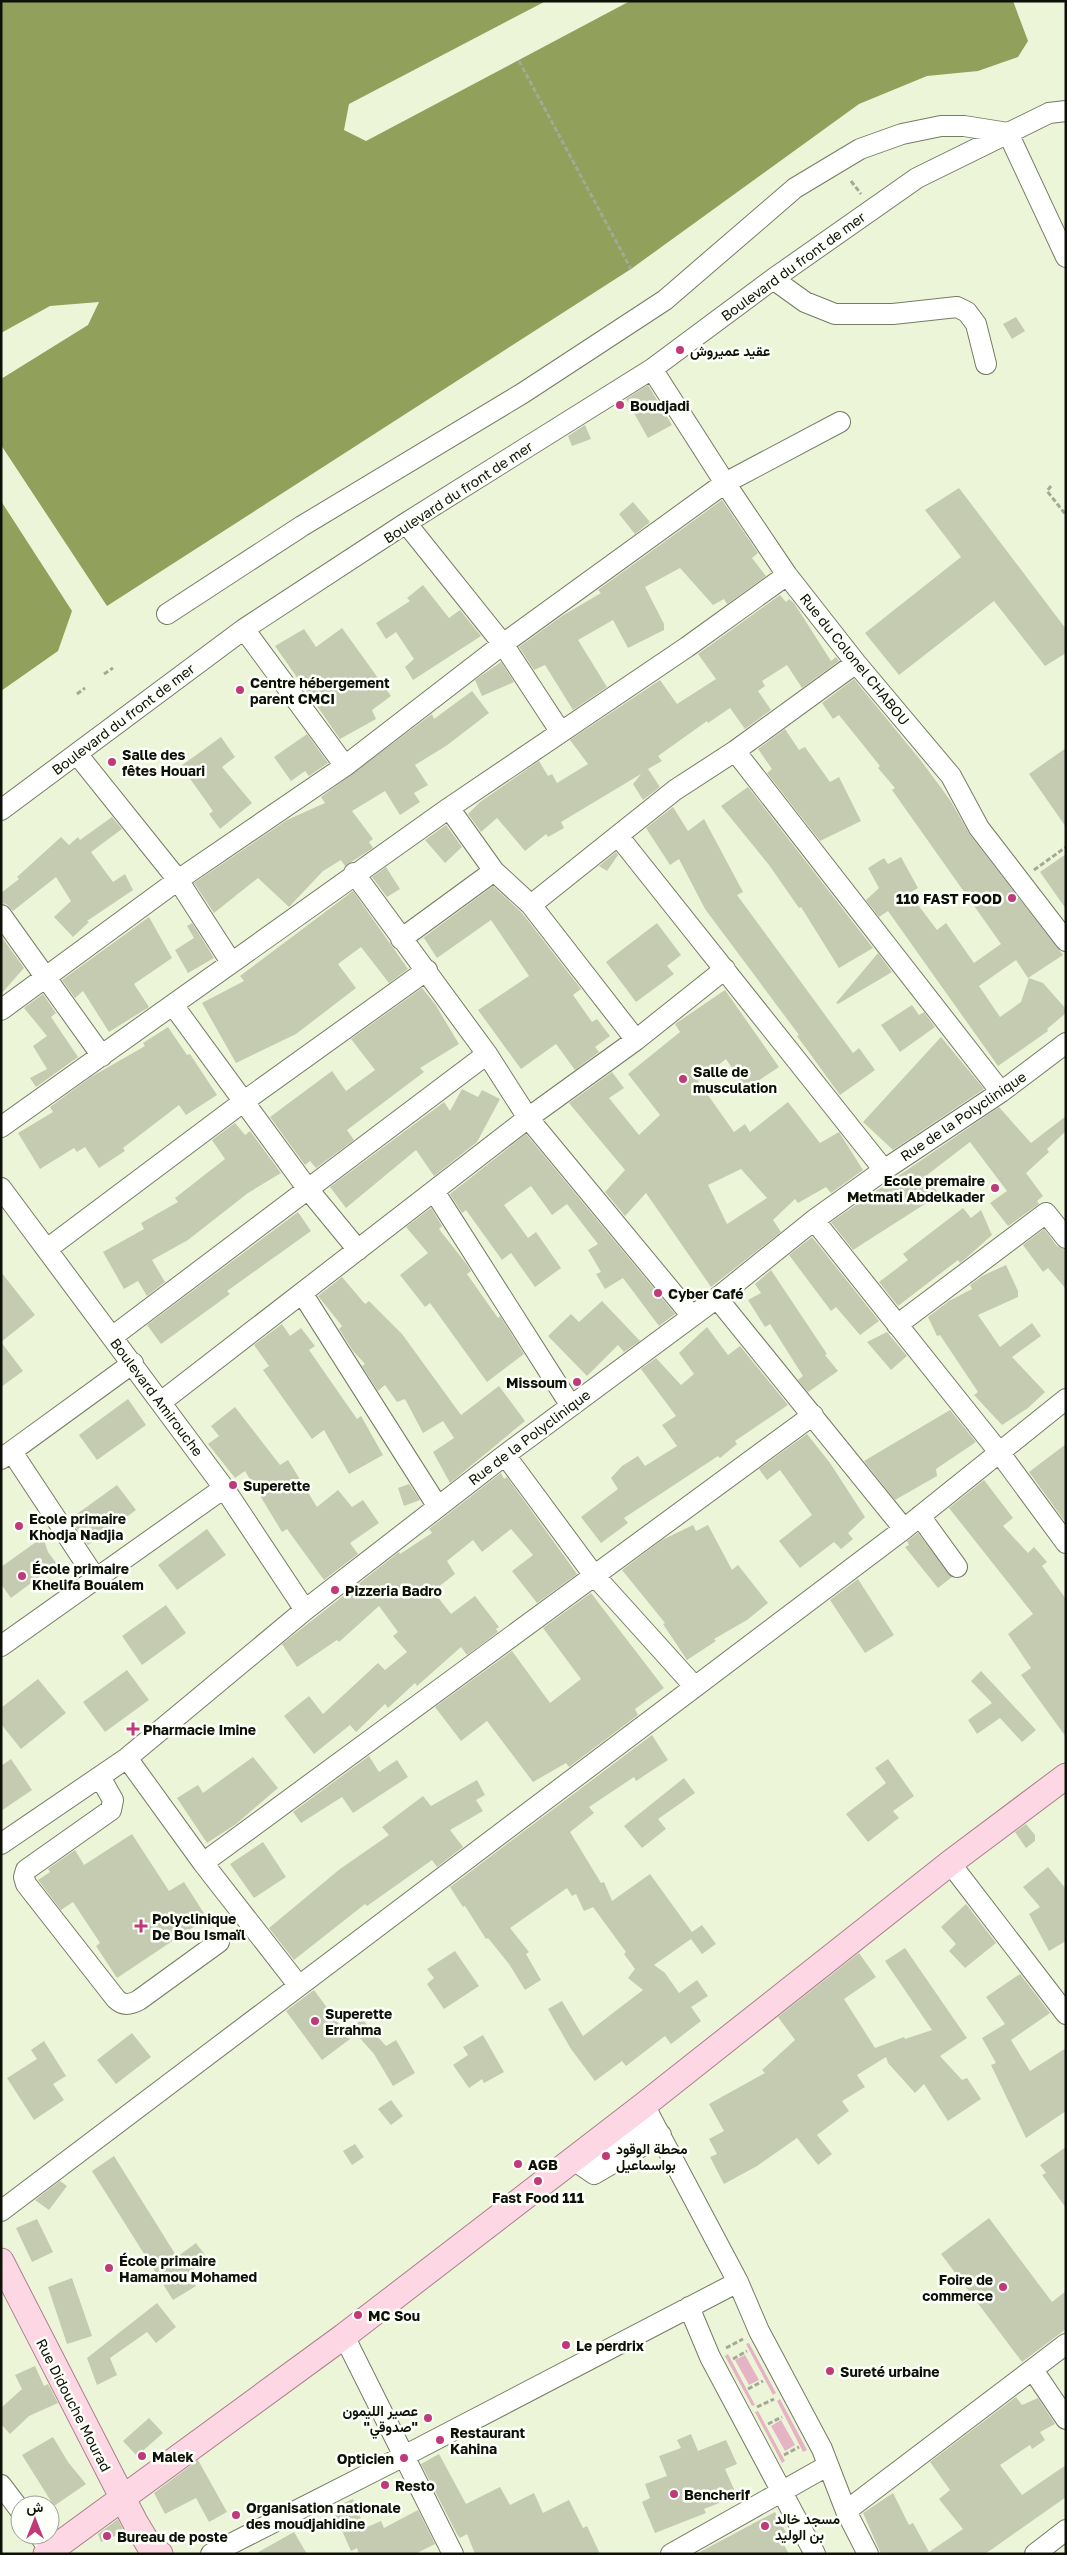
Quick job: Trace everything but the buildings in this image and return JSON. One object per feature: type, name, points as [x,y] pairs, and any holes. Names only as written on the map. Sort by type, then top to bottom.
[{"type":"main road","points":[[45,2546],[122,2497],[344,2336],[576,2162],[652,2119],[950,1863],[1066,1776]]},
{"type":"main road","name":"Rue Didouche Mourad","points":[[1,2261],[122,2497],[153,2552]]},
{"type":"street","name":"Boulevard du front de mer","points":[[1,810],[244,629],[406,523],[652,369],[773,278],[917,178],[1049,113],[1066,111]]},
{"type":"street","points":[[167,614],[302,526],[522,393],[665,300],[795,188],[860,149],[902,134],[941,126],[964,126],[1008,133],[1066,257]]},
{"type":"street","points":[[773,278],[804,302],[834,314],[893,314],[957,307],[967,312],[976,324],[986,364]]},
{"type":"street","name":"Rue du Colonel CHABOU","points":[[652,369],[725,483],[788,575],[856,663],[951,776],[980,828],[1066,941]]},
{"type":"street","points":[[1,1010],[46,979],[178,880],[344,766],[503,644],[725,483],[840,422]]},
{"type":"street","points":[[406,523],[503,644],[560,731]]},
{"type":"street","points":[[1,1127],[354,873],[560,731],[687,647],[788,575]]},
{"type":"street","points":[[244,629],[344,766]]},
{"type":"street","points":[[531,905],[619,837],[675,790],[735,751],[856,663]]},
{"type":"street","points":[[735,751],[1001,1092]]},
{"type":"street","points":[[77,754],[178,880],[231,962]]},
{"type":"street","points":[[448,808],[494,871],[531,905],[636,1040]]},
{"type":"street","points":[[619,837],[884,1170]]},
{"type":"street","points":[[402,939],[494,871]]},
{"type":"street","points":[[354,873],[488,1054],[528,1118],[691,1315]]},
{"type":"street","points":[[1,915],[102,1056]]},
{"type":"street","points":[[161,1402],[528,1118],[636,1040],[725,969]]},
{"type":"street","points":[[46,1249],[243,1102],[427,970]]},
{"type":"street","points":[[173,1005],[307,1188],[358,1250]]},
{"type":"street","name":"Rue de la Polyclinique","points":[[1,1844],[127,1758],[305,1610],[505,1455],[691,1315],[717,1298],[814,1220],[884,1170],[1001,1092],[1066,1043]]},
{"type":"street","points":[[112,1337],[307,1188],[488,1054]]},
{"type":"street","name":"Boulevard Amirouche","points":[[1,1188],[133,1363],[224,1488],[305,1610]]},
{"type":"street","points":[[434,1191],[571,1406]]},
{"type":"street","points":[[897,1325],[1046,1213],[1066,1238]]},
{"type":"street","points":[[814,1220],[999,1452],[1066,1543]]},
{"type":"street","points":[[302,1293],[438,1507]]},
{"type":"street","points":[[717,1298],[813,1414],[904,1529]]},
{"type":"street","points":[[96,1579],[6,1456],[133,1363]]},
{"type":"street","points":[[1,2211],[904,1529],[1066,1399]]},
{"type":"street","points":[[203,1863],[593,1574],[813,1414]]},
{"type":"street","points":[[505,1455],[593,1574],[695,1687]]},
{"type":"street","points":[[1,1646],[224,1488]]},
{"type":"street","points":[[920,1516],[957,1567]]},
{"type":"street","points":[[127,1758],[203,1863],[298,1986]]},
{"type":"street","points":[[100,1776],[113,1800],[111,1810],[26,1870],[24,1877],[26,1884],[116,1999],[123,2004],[134,2003],[139,2000],[219,1942]]},
{"type":"street","points":[[950,1863],[1066,2014]]},
{"type":"street","points":[[576,2162],[594,2174],[652,2119],[738,2282],[759,2331],[822,2449],[846,2511],[868,2554]]},
{"type":"street","points":[[211,2554],[738,2282]]},
{"type":"street","points":[[689,2307],[710,2357],[815,2554]]},
{"type":"street","points":[[344,2336],[453,2554]]},
{"type":"street","points":[[846,2511],[1066,2344]]},
{"type":"street","points":[[1033,2370],[1066,2419]]},
{"type":"street","points":[[671,2554],[827,2466]]},
{"type":"street","points":[[1,2486],[10,2497]]},
{"type":"street","points":[[1035,2554],[1066,2530]]},
{"type":"path","points":[[520,61],[631,269]]},
{"type":"path","points":[[851,181],[861,194]]},
{"type":"path","points":[[1051,486],[1047,491],[1066,515]]},
{"type":"path","points":[[104,674],[113,668]]},
{"type":"path","points":[[76,694],[85,688]]},
{"type":"path","points":[[1034,870],[1066,847]]},
{"type":"path","points":[[710,2357],[759,2331]]},
{"type":"path","points":[[733,2359],[747,2351]]},
{"type":"path","points":[[748,2389],[763,2381]]},
{"type":"path","points":[[741,2416],[790,2390]]},
{"type":"path","points":[[768,2424],[782,2417]]},
{"type":"path","points":[[784,2455],[799,2447]]},
{"type":"shaded area","points":[[1,1],[546,1],[349,104],[344,130],[366,141],[630,1],[1013,1],[1028,41],[1018,57],[978,71],[927,76],[859,104],[631,269],[107,606],[1,445],[1,379],[88,325],[99,302],[50,306],[1,333]]},
{"type":"shaded area","points":[[1,501],[72,611],[58,651],[1,691]]},
{"type":"shaded area","points":[[749,2343],[776,2393],[773,2395],[746,2344]]},
{"type":"shaded area","points":[[728,2354],[755,2405],[752,2406],[725,2356]]},
{"type":"shaded area","points":[[745,2355],[759,2380],[749,2385],[735,2360]]},
{"type":"shaded area","points":[[780,2399],[807,2450],[803,2452],[777,2401]]},
{"type":"shaded area","points":[[758,2411],[785,2461],[782,2463],[755,2412]]},
{"type":"shaded area","points":[[781,2420],[795,2445],[785,2451],[771,2426]]},
{"type":"place","name":"عقيد عميروش","points":[[680,350]]},
{"type":"place","name":"Boudjadi","points":[[620,405]]},
{"type":"place","name":"Centre hébergement parent CMCI","points":[[240,690]]},
{"type":"place","name":"Salle des fêtes Houari","points":[[112,762]]},
{"type":"place","name":"110 FAST FOOD","points":[[1012,898]]},
{"type":"place","name":"Salle de musculation","points":[[683,1079]]},
{"type":"place","name":"Ecole premaire Metmati Abdelkader","points":[[995,1188]]},
{"type":"place","name":"Cyber Café","points":[[658,1293]]},
{"type":"place","name":"Missoum","points":[[577,1382]]},
{"type":"place","name":"Superette","points":[[233,1485]]},
{"type":"place","name":"Ecole primaire Khodja Nadjia","points":[[19,1526]]},
{"type":"place","name":"École primaire Khelifa Boualem","points":[[22,1576]]},
{"type":"place","name":"Pizzeria Badro","points":[[335,1590]]},
{"type":"place","name":"Pharmacie Imine","points":[[133,1729]]},
{"type":"place","name":"Polyclinique De Bou Ismaïl","points":[[141,1926]]},
{"type":"place","name":"Superette Errahma","points":[[315,2021]]},
{"type":"place","name":"محطة الوقود بواسماعيل","points":[[606,2156]]},
{"type":"place","name":"AGB","points":[[518,2164]]},
{"type":"place","name":"Fast Food 111","points":[[538,2181]]},
{"type":"place","name":"École primaire Hamamou Mohamed","points":[[109,2268]]},
{"type":"place","name":"Foire de commerce","points":[[1003,2287]]},
{"type":"place","name":"MC Sou","points":[[358,2315]]},
{"type":"place","name":"Le perdrix","points":[[566,2345]]},
{"type":"place","name":"Sureté urbaine","points":[[830,2371]]},
{"type":"place","name":"عصير الليمون \"صدوقي\"","points":[[428,2418]]},
{"type":"place","name":"Restaurant Kahina","points":[[440,2440]]},
{"type":"place","name":"Malek","points":[[142,2456]]},
{"type":"place","name":"Opticien","points":[[404,2458]]},
{"type":"place","name":"Resto","points":[[385,2485]]},
{"type":"place","name":"Bencherif","points":[[674,2494]]},
{"type":"place","name":"Organisation nationale des moudjahidine","points":[[236,2515]]},
{"type":"place","name":"مسجد خالد بن الوليد","points":[[765,2526]]},
{"type":"place","name":"Bureau de poste","points":[[107,2536]]}]
